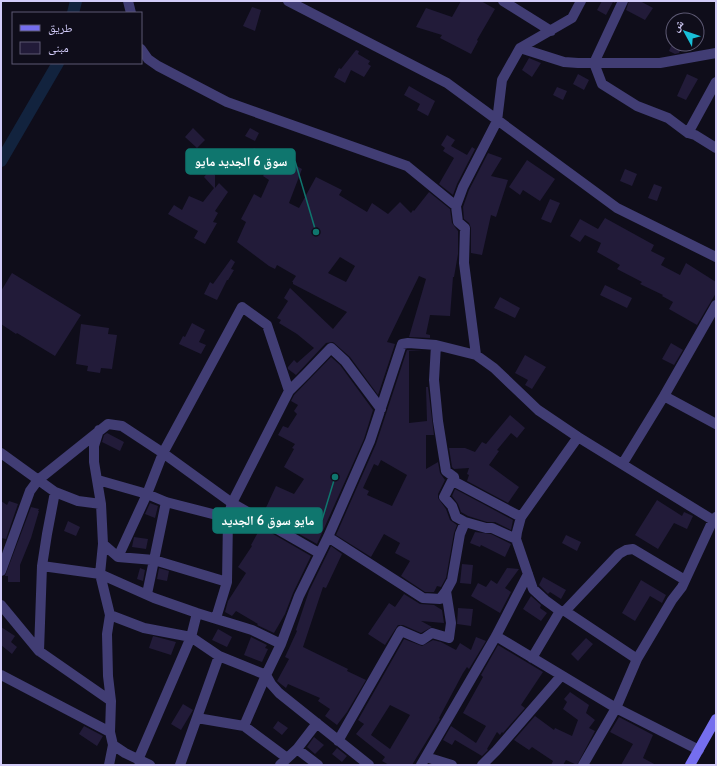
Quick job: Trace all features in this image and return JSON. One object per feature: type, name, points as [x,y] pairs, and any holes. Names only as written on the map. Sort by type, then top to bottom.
[{"type":"street","points":[[128,1],[131,12]]},
{"type":"street","points":[[288,1],[447,83],[617,208],[716,257]]},
{"type":"street","points":[[503,1],[551,31]]},
{"type":"street","points":[[476,355],[464,263],[465,228],[458,222],[456,206],[463,187],[497,121],[502,80],[520,48],[572,18],[581,1]]},
{"type":"street","points":[[623,1],[594,63],[602,84],[637,106],[668,118],[688,133],[695,135],[716,148]]},
{"type":"street","points":[[520,48],[564,62],[594,63],[660,63],[716,54]]},
{"type":"street","points":[[142,50],[148,59],[158,66],[227,102],[407,166],[456,206]]},
{"type":"street","points":[[688,133],[716,82]]},
{"type":"street","points":[[622,463],[664,396],[716,305]]},
{"type":"street","points":[[118,557],[147,494],[163,453],[242,307],[267,325],[289,390]]},
{"type":"street","points":[[244,726],[281,644],[319,553],[328,537],[370,441],[402,344],[436,345],[476,355],[494,368],[538,410],[578,437],[715,520],[678,593],[672,600],[637,660],[616,708],[583,765]]},
{"type":"street","points":[[436,345],[434,380],[438,421],[446,471],[454,477],[455,482],[521,517]]},
{"type":"street","points":[[216,618],[227,582],[228,518],[232,503],[289,390],[331,348],[345,361],[381,409]]},
{"type":"street","points":[[664,396],[716,424]]},
{"type":"street","points":[[1,571],[30,492],[38,480],[108,424],[122,426],[163,453],[232,503],[319,553]]},
{"type":"street","points":[[99,430],[94,446],[94,462],[101,504],[103,544],[100,574],[110,615],[107,634],[108,676],[111,701],[110,732],[113,745],[109,765]]},
{"type":"street","points":[[578,437],[521,517],[516,539],[533,588],[545,600],[637,660]]},
{"type":"street","points":[[1,453],[55,492],[78,501],[101,504]]},
{"type":"street","points":[[454,477],[444,497],[452,506],[456,517],[465,522],[486,528],[492,528],[516,539]]},
{"type":"street","points":[[98,480],[147,494],[166,502],[228,518]]},
{"type":"street","points":[[39,651],[42,566],[55,492]]},
{"type":"street","points":[[146,594],[166,502]]},
{"type":"street","points":[[328,537],[423,598],[440,598],[452,580],[460,534],[465,522]]},
{"type":"street","points":[[103,544],[118,557],[154,560],[227,582]]},
{"type":"street","points":[[532,658],[562,611],[619,554],[626,550],[633,549],[684,580]]},
{"type":"street","points":[[42,566],[100,574],[146,594],[197,613],[252,630],[281,644]]},
{"type":"street","points":[[452,765],[424,761],[496,636],[528,574]]},
{"type":"street","points":[[338,741],[402,632],[422,640],[432,633],[449,638],[451,623],[446,591]]},
{"type":"street","points":[[1,605],[39,651],[111,701]]},
{"type":"street","points":[[138,760],[191,636],[197,613]]},
{"type":"street","points":[[110,615],[144,628],[191,636],[219,656],[266,675],[271,684],[279,692],[369,765]]},
{"type":"street","points":[[496,636],[616,708],[699,750]]},
{"type":"street","points":[[180,765],[219,656]]},
{"type":"street","points":[[1,675],[110,732]]},
{"type":"street","points":[[482,765],[561,676]]},
{"type":"street","points":[[197,718],[244,726],[284,761],[297,749],[316,723]]},
{"type":"street","points":[[690,765],[716,719]]},
{"type":"street","points":[[113,745],[125,753],[150,765]]},
{"type":"street","points":[[297,749],[318,765]]},
{"type":"building","points":[[461,1],[481,1],[495,9],[477,40],[478,41],[471,54],[440,38],[442,35],[416,27],[426,8],[452,17]]},
{"type":"building","points":[[602,1],[616,1],[615,3],[613,2],[606,15],[597,10]]},
{"type":"building","points":[[629,1],[640,1],[653,8],[645,20],[626,10]]},
{"type":"building","points":[[252,7],[261,10],[255,31],[243,26]]},
{"type":"building","points":[[356,50],[359,51],[358,54],[370,61],[368,64],[371,66],[364,77],[351,70],[345,83],[334,77],[339,68],[341,69]]},
{"type":"building","points":[[671,52],[679,52],[679,53],[675,54]]},
{"type":"building","points":[[529,58],[541,63],[532,77],[522,70]]},
{"type":"building","points":[[578,74],[589,80],[584,90],[573,84]]},
{"type":"building","points":[[687,74],[698,79],[686,100],[677,96]]},
{"type":"building","points":[[409,86],[435,101],[428,116],[417,110],[420,104],[404,95]]},
{"type":"building","points":[[557,87],[567,91],[563,100],[553,95]]},
{"type":"building","points":[[193,128],[205,140],[197,148],[185,137]]},
{"type":"building","points":[[250,128],[259,133],[255,141],[245,136]]},
{"type":"building","points":[[447,135],[455,140],[451,146],[467,155],[472,147],[475,149],[453,195],[439,184],[454,158],[443,151],[445,148],[441,145]]},
{"type":"building","points":[[254,148],[264,154],[238,174],[235,172]]},
{"type":"building","points":[[488,153],[502,158],[491,176],[508,180],[496,217],[491,215],[482,255],[471,253],[471,228],[469,223],[464,219],[463,207],[469,190]]},
{"type":"building","points":[[274,160],[287,168],[289,162],[302,169],[289,203],[299,208],[316,177],[342,190],[339,195],[367,212],[372,203],[388,214],[400,202],[411,213],[429,192],[450,209],[452,223],[458,231],[458,254],[453,277],[450,316],[430,315],[426,334],[430,335],[430,338],[409,337],[426,279],[419,276],[387,342],[395,344],[378,395],[350,357],[333,342],[326,343],[296,375],[288,369],[294,360],[297,363],[314,348],[297,334],[279,323],[281,320],[277,318],[288,301],[284,298],[290,288],[333,329],[347,312],[293,284],[292,282],[296,276],[277,265],[275,269],[269,266],[237,242],[246,222],[241,219],[254,194],[261,198],[269,180],[263,176]],"holes":[[[340,257],[355,266],[346,282],[328,273]]]},
{"type":"building","points":[[527,160],[555,179],[540,201],[523,190],[520,195],[509,187]]},
{"type":"building","points":[[625,169],[637,174],[632,186],[620,181]]},
{"type":"building","points":[[210,170],[215,175],[215,188],[219,183],[228,192],[215,211],[218,213],[213,222],[217,223],[205,244],[194,238],[198,231],[168,214],[174,205],[182,210],[189,196],[203,202],[214,188],[204,177]]},
{"type":"building","points":[[654,184],[662,187],[657,201],[648,198]]},
{"type":"building","points":[[550,199],[560,203],[551,223],[541,219]]},
{"type":"building","points":[[605,218],[654,245],[651,251],[665,258],[661,265],[680,275],[686,263],[716,282],[716,293],[697,325],[669,309],[673,302],[662,296],[663,295],[640,284],[642,282],[617,269],[620,265],[597,252],[601,243],[585,235],[580,242],[570,236],[580,219],[598,229]]},
{"type":"building","points":[[231,259],[235,262],[231,269],[234,270],[217,300],[204,294],[210,282],[213,284]]},
{"type":"building","points":[[12,273],[81,315],[55,356],[1,324],[1,291]]},
{"type":"building","points":[[605,285],[632,298],[627,308],[600,295]]},
{"type":"building","points":[[500,297],[520,308],[515,318],[494,308]]},
{"type":"building","points":[[192,323],[205,330],[199,342],[206,345],[201,354],[179,344],[183,336],[185,337]]},
{"type":"building","points":[[81,324],[109,328],[108,334],[117,335],[112,369],[101,368],[100,373],[87,371],[88,366],[76,364]]},
{"type":"building","points":[[671,343],[683,350],[674,365],[662,359]]},
{"type":"building","points":[[407,350],[423,351],[409,351],[409,423],[427,421],[426,387],[428,387],[434,435],[426,435],[426,469],[438,462],[440,473],[445,480],[438,494],[438,498],[446,509],[450,520],[457,525],[454,533],[446,578],[441,587],[437,586],[434,592],[425,592],[401,576],[410,561],[395,553],[400,543],[384,534],[371,557],[336,535],[376,444]],"holes":[[[381,460],[407,475],[392,506],[367,495],[369,491],[363,488],[374,464],[378,466]]]},
{"type":"building","points":[[525,355],[546,367],[532,389],[525,385],[528,380],[515,373]]},
{"type":"building","points":[[331,357],[340,365],[373,410],[364,439],[317,544],[267,516],[268,514],[264,512],[276,486],[294,494],[304,479],[284,467],[294,449],[292,448],[295,444],[278,435],[283,426],[288,428],[297,414],[294,411],[298,405],[291,401],[294,395]]},
{"type":"building","points":[[510,415],[525,428],[517,438],[511,433],[497,450],[499,451],[489,465],[519,487],[508,503],[467,481],[469,468],[454,469],[452,467],[449,448],[465,448],[475,452],[482,442],[486,444]]},
{"type":"building","points":[[107,433],[124,442],[120,451],[102,442],[104,435]]},
{"type":"building","points":[[455,489],[513,520],[511,530],[495,522],[487,522],[468,516],[461,512],[458,504],[452,496]]},
{"type":"building","points":[[657,500],[682,516],[684,512],[693,516],[687,529],[674,523],[658,549],[635,535]]},
{"type":"building","points":[[1,501],[7,505],[9,501],[18,504],[6,539],[1,538]]},
{"type":"building","points":[[150,503],[158,506],[155,518],[145,514]]},
{"type":"building","points":[[31,507],[39,509],[39,511],[31,538],[20,565],[20,582],[8,582],[8,576],[5,576]]},
{"type":"building","points":[[68,521],[80,527],[76,536],[64,531]]},
{"type":"building","points":[[261,527],[311,556],[293,593],[285,614],[274,633],[257,625],[258,624],[236,611],[232,616],[225,612],[228,601],[246,573],[238,567],[252,546],[251,545]]},
{"type":"building","points":[[475,532],[491,534],[511,544],[505,557],[481,545],[480,547],[470,543]]},
{"type":"building","points":[[566,535],[581,542],[577,551],[562,543]]},
{"type":"building","points":[[134,537],[148,539],[146,549],[132,547]]},
{"type":"building","points":[[331,546],[342,554],[326,588],[323,587],[303,647],[348,669],[347,671],[366,680],[347,712],[337,725],[325,716],[330,709],[318,701],[320,698],[288,684],[286,688],[277,681],[289,659],[285,657],[297,631],[296,630],[309,591]]},
{"type":"building","points":[[462,564],[473,565],[471,584],[460,583]]},
{"type":"building","points":[[140,568],[145,570],[143,581],[137,579]]},
{"type":"building","points":[[159,568],[169,571],[167,581],[157,579]]},
{"type":"building","points":[[507,568],[519,569],[505,588],[511,592],[500,613],[471,596],[478,583],[486,587],[491,580],[497,584]]},
{"type":"building","points":[[543,577],[566,590],[561,599],[550,592],[548,594],[539,585]]},
{"type":"building","points":[[641,580],[666,595],[662,603],[650,596],[635,621],[622,613]]},
{"type":"building","points":[[404,594],[420,604],[434,605],[442,610],[444,623],[421,621],[432,627],[421,633],[403,625],[398,625],[385,645],[368,634],[389,603],[395,607]]},
{"type":"building","points":[[531,596],[541,605],[540,608],[547,613],[541,621],[523,609]]},
{"type":"building","points":[[458,608],[473,609],[471,626],[457,624]]},
{"type":"building","points":[[1,627],[15,636],[11,642],[17,647],[12,654],[1,645]]},
{"type":"building","points":[[218,629],[232,637],[227,647],[212,640]]},
{"type":"building","points":[[153,636],[176,642],[171,655],[149,648]]},
{"type":"building","points":[[251,637],[267,645],[265,648],[268,649],[262,662],[244,655]]},
{"type":"building","points":[[476,637],[486,641],[469,669],[467,667],[463,673],[439,718],[440,719],[412,765],[389,765],[382,761],[385,757],[356,734],[364,724],[358,720],[404,639],[422,646],[433,640],[441,642],[456,650],[460,643],[471,650]],"holes":[[[390,705],[410,715],[390,749],[371,735]]]},
{"type":"building","points":[[586,638],[593,644],[578,661],[571,654]]},
{"type":"building","points":[[498,645],[543,672],[521,705],[525,708],[503,733],[502,732],[500,735],[497,732],[487,749],[488,750],[482,756],[455,740],[452,745],[443,740],[451,726],[476,743],[486,726],[463,713],[483,677],[481,675]]},
{"type":"building","points":[[570,692],[589,705],[586,713],[595,720],[589,728],[595,731],[577,765],[566,760],[563,765],[551,765],[553,761],[532,747],[529,750],[514,740],[535,716],[554,730],[555,728],[572,736],[578,720],[563,709],[567,702],[564,699]]},
{"type":"building","points":[[183,704],[193,710],[181,730],[171,724]]},
{"type":"building","points":[[619,717],[653,735],[643,758],[656,765],[621,765],[633,744],[610,732]]},
{"type":"building","points":[[278,721],[288,728],[282,735],[273,728]]},
{"type":"building","points":[[84,726],[103,736],[97,746],[79,734]]},
{"type":"building","points":[[314,737],[324,745],[315,754],[307,747]]},
{"type":"building","points":[[337,748],[347,756],[342,762],[332,754]]},
{"type":"waterway","points":[[73,12],[76,1]]},
{"type":"waterway","points":[[1,161],[57,64]]},
{"type":"place","name":"سوق 6 الجديد مايو","points":[[316,232]]},
{"type":"place","name":"مايو سوق 6 الجديد","points":[[335,477]]}]
